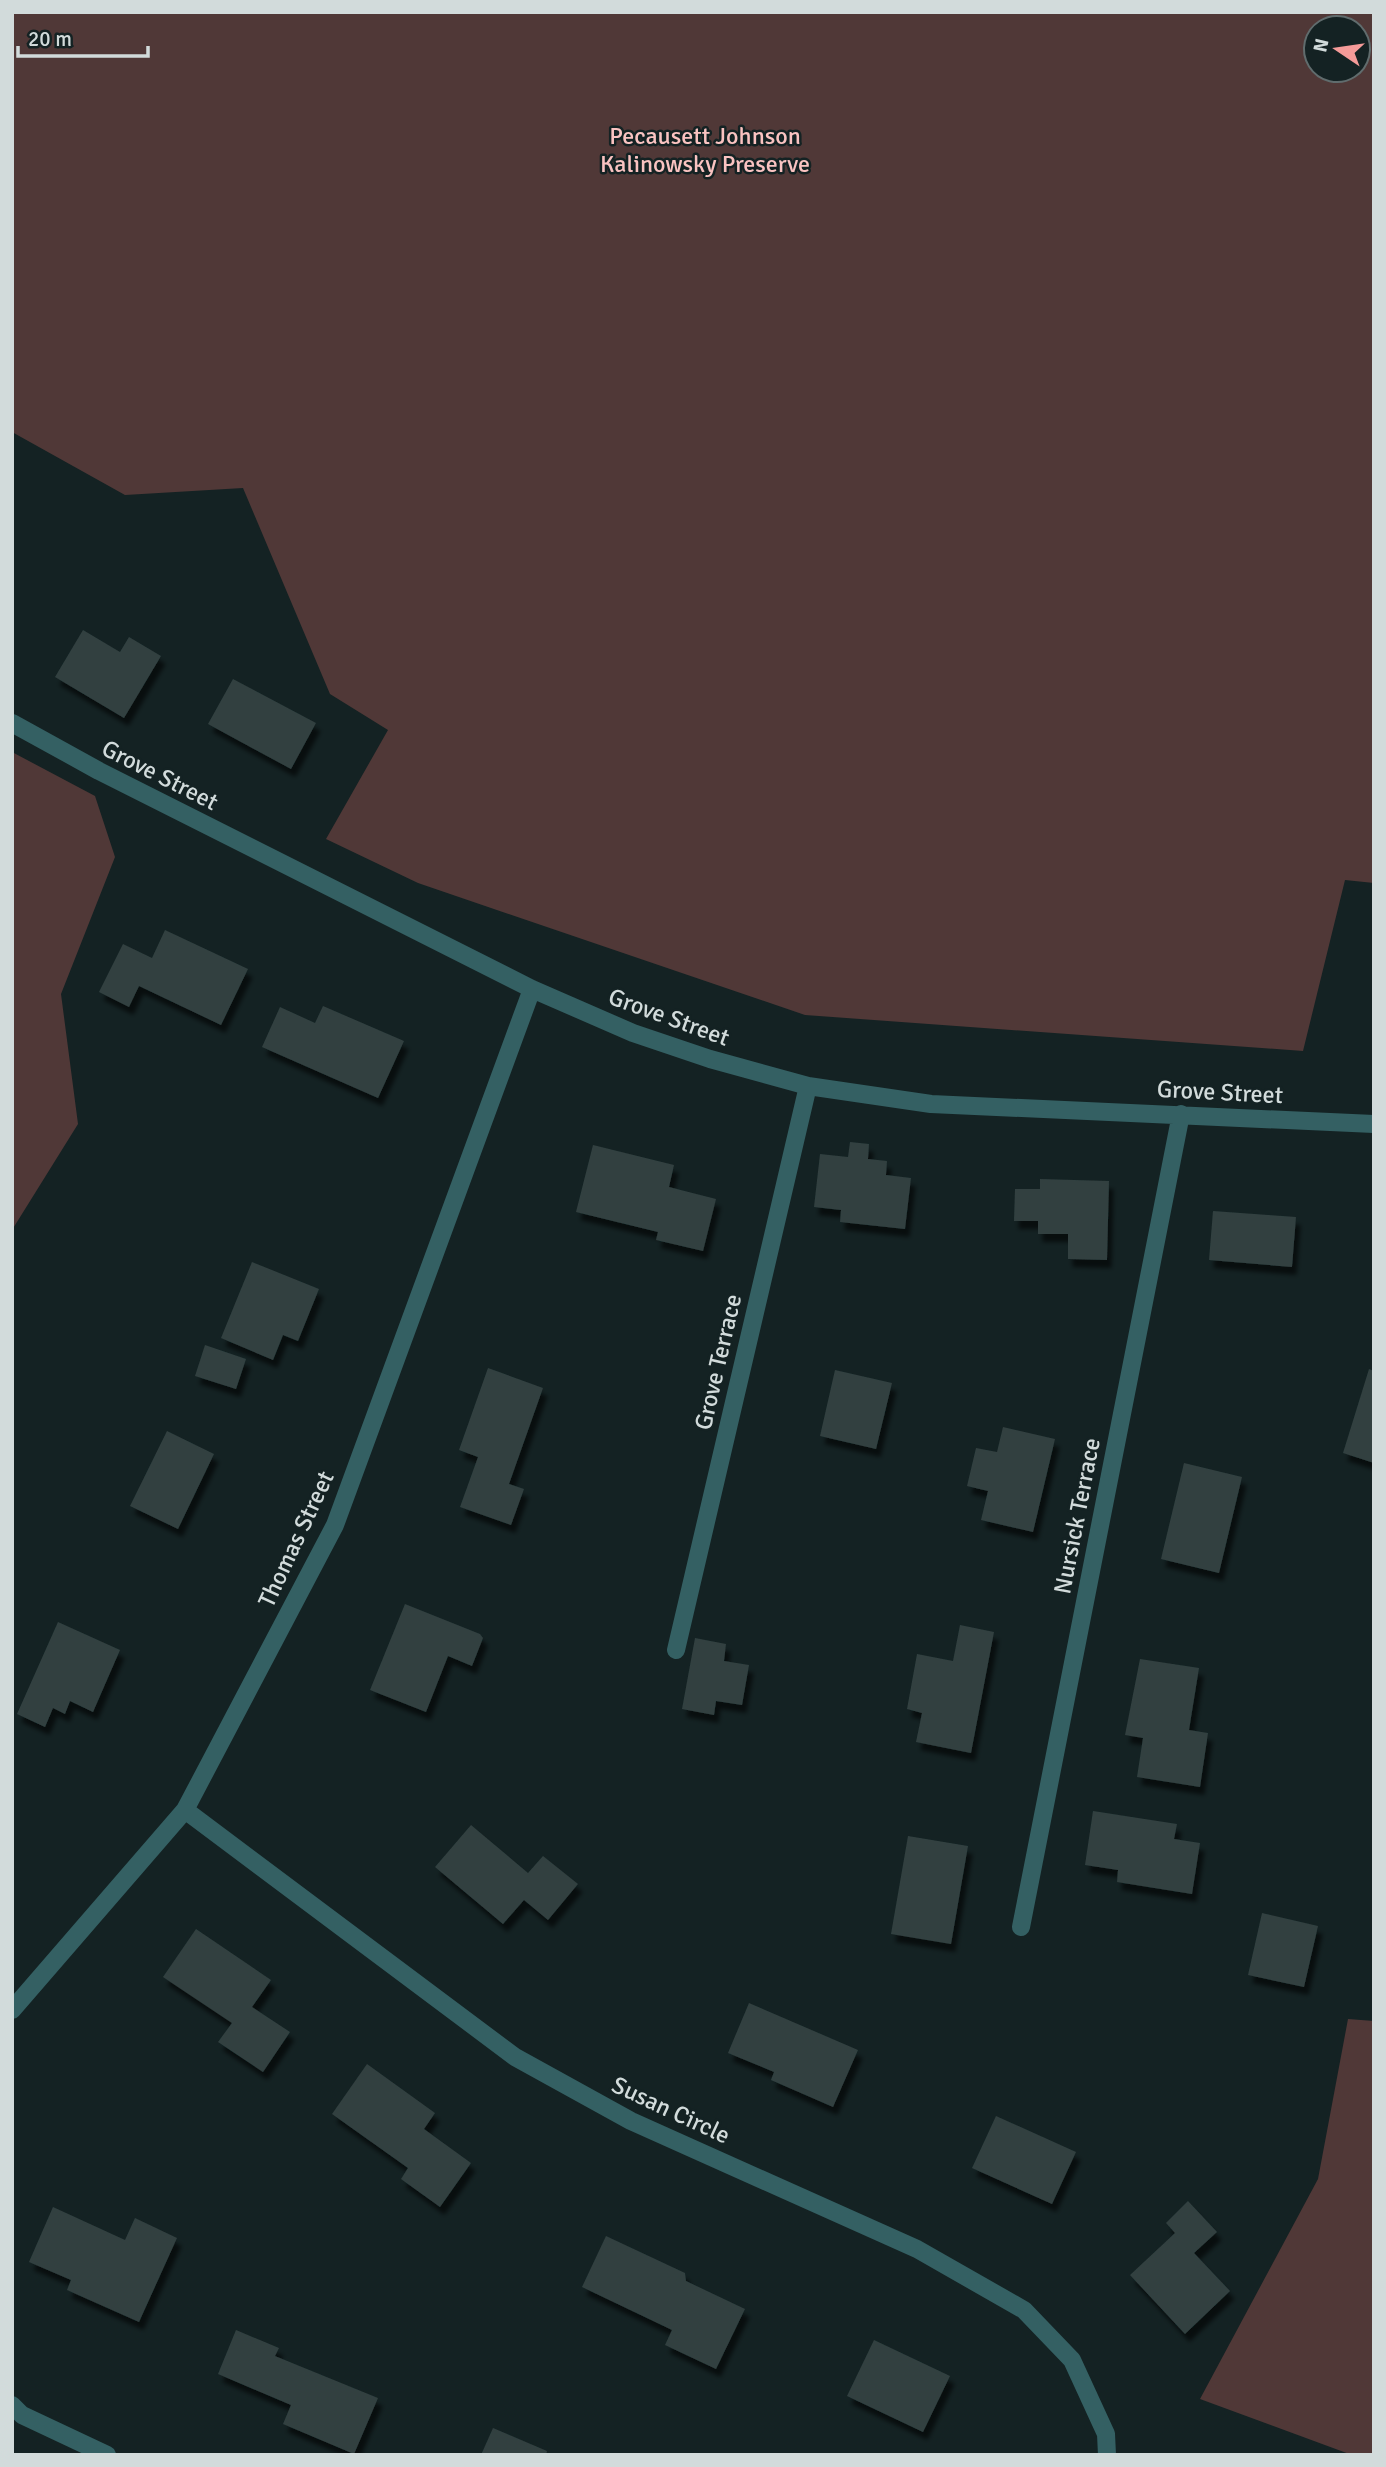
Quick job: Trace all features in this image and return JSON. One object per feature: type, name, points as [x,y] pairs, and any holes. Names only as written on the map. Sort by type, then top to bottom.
[{"type":"street","name":"Grove Street","points":[[12,723],[99,771],[533,989],[633,1032],[710,1059],[808,1086],[931,1104],[1374,1124]]},
{"type":"street","name":"Thomas Street","points":[[12,2010],[185,1810],[335,1525],[533,989]]},
{"type":"street","name":"Grove Terrace","points":[[676,1650],[808,1086]]},
{"type":"street","name":"Nursick Terrace","points":[[1021,1927],[1181,1114]]},
{"type":"street","name":"Susan Circle","points":[[185,1810],[515,2057],[631,2121],[917,2249],[1024,2310],[1072,2360],[1106,2434],[1107,2455]]},
{"type":"street","points":[[12,2404],[22,2415],[107,2455]]},
{"type":"green space","name":"Pecausett Johnson Kalinowsky Preserve","points":[[12,12],[1374,12],[1374,883],[1345,880],[1303,1051],[805,1015],[418,883],[326,839],[388,730],[330,694],[243,488],[125,495],[12,432]]},
{"type":"green space","points":[[12,752],[95,796],[115,857],[61,994],[78,1124],[12,1230]]},
{"type":"green space","points":[[1348,2019],[1374,2021],[1374,2455],[1352,2455],[1200,2399],[1318,2179]]},
{"type":"building","points":[[83,630],[120,652],[129,637],[161,656],[124,718],[55,677]]},
{"type":"building","points":[[233,679],[316,723],[291,769],[208,724]]},
{"type":"building","points":[[165,930],[248,969],[221,1025],[139,986],[129,1007],[99,992],[123,944],[152,958]]},
{"type":"building","points":[[323,1006],[404,1041],[378,1098],[262,1047],[280,1007],[315,1023]]},
{"type":"building","points":[[850,1142],[869,1144],[868,1159],[887,1161],[886,1175],[911,1178],[905,1229],[840,1222],[841,1210],[814,1207],[820,1154],[848,1157]]},
{"type":"building","points":[[593,1145],[674,1165],[669,1187],[716,1199],[703,1251],[656,1240],[658,1232],[576,1212]]},
{"type":"building","points":[[1040,1179],[1109,1181],[1107,1260],[1068,1259],[1068,1234],[1038,1234],[1038,1221],[1014,1221],[1015,1189],[1040,1189]]},
{"type":"building","points":[[1213,1211],[1296,1217],[1292,1267],[1209,1260]]},
{"type":"building","points":[[252,1262],[319,1289],[298,1341],[283,1335],[273,1360],[221,1338]]},
{"type":"building","points":[[205,1345],[246,1359],[236,1389],[195,1376]]},
{"type":"building","points":[[488,1368],[543,1388],[509,1484],[524,1489],[511,1525],[460,1507],[478,1457],[459,1450]]},
{"type":"building","points":[[1369,1369],[1374,1371],[1374,1463],[1343,1453]]},
{"type":"building","points":[[835,1370],[892,1383],[876,1449],[820,1436]]},
{"type":"building","points":[[1003,1427],[1055,1439],[1033,1532],[981,1520],[988,1491],[967,1486],[976,1448],[997,1452]]},
{"type":"building","points":[[167,1431],[214,1454],[178,1529],[130,1506]]},
{"type":"building","points":[[1184,1463],[1242,1477],[1219,1573],[1161,1559]]},
{"type":"building","points":[[405,1604],[480,1634],[483,1638],[472,1666],[448,1656],[426,1712],[370,1690]]},
{"type":"building","points":[[58,1622],[120,1650],[93,1712],[70,1701],[65,1714],[53,1708],[45,1727],[17,1714]]},
{"type":"building","points":[[960,1625],[994,1632],[971,1753],[916,1742],[922,1713],[907,1709],[917,1654],[953,1661]]},
{"type":"building","points":[[695,1638],[726,1644],[724,1661],[749,1665],[742,1705],[716,1701],[714,1715],[682,1709]]},
{"type":"building","points":[[1140,1659],[1199,1668],[1189,1730],[1208,1733],[1200,1787],[1137,1777],[1143,1738],[1125,1735]]},
{"type":"building","points":[[1093,1811],[1177,1824],[1174,1839],[1200,1843],[1192,1894],[1117,1882],[1118,1870],[1085,1865]]},
{"type":"building","points":[[471,1825],[528,1873],[543,1856],[578,1884],[548,1920],[524,1900],[503,1924],[435,1867]]},
{"type":"building","points":[[908,1836],[968,1846],[951,1944],[891,1934]]},
{"type":"building","points":[[1262,1913],[1318,1926],[1304,1987],[1248,1975]]},
{"type":"building","points":[[196,1929],[271,1980],[252,2007],[290,2032],[263,2072],[218,2042],[232,2023],[163,1977]]},
{"type":"building","points":[[749,2003],[858,2050],[833,2107],[771,2080],[774,2072],[728,2053]]},
{"type":"building","points":[[367,2064],[435,2113],[424,2129],[471,2163],[440,2207],[401,2179],[408,2168],[332,2114]]},
{"type":"building","points":[[996,2116],[1076,2152],[1052,2204],[972,2168]]},
{"type":"building","points":[[1188,2201],[1217,2232],[1194,2253],[1230,2291],[1185,2334],[1130,2275],[1175,2233],[1166,2223]]},
{"type":"building","points":[[53,2207],[125,2240],[135,2218],[177,2238],[139,2322],[67,2290],[71,2280],[29,2262]]},
{"type":"building","points":[[606,2236],[685,2273],[686,2281],[745,2309],[716,2369],[665,2345],[672,2330],[582,2287]]},
{"type":"building","points":[[236,2330],[279,2348],[275,2356],[378,2398],[354,2454],[283,2424],[291,2405],[218,2374]]},
{"type":"building","points":[[874,2340],[950,2376],[923,2432],[847,2396]]},
{"type":"building","points":[[493,2428],[547,2451],[546,2455],[481,2455]]}]
